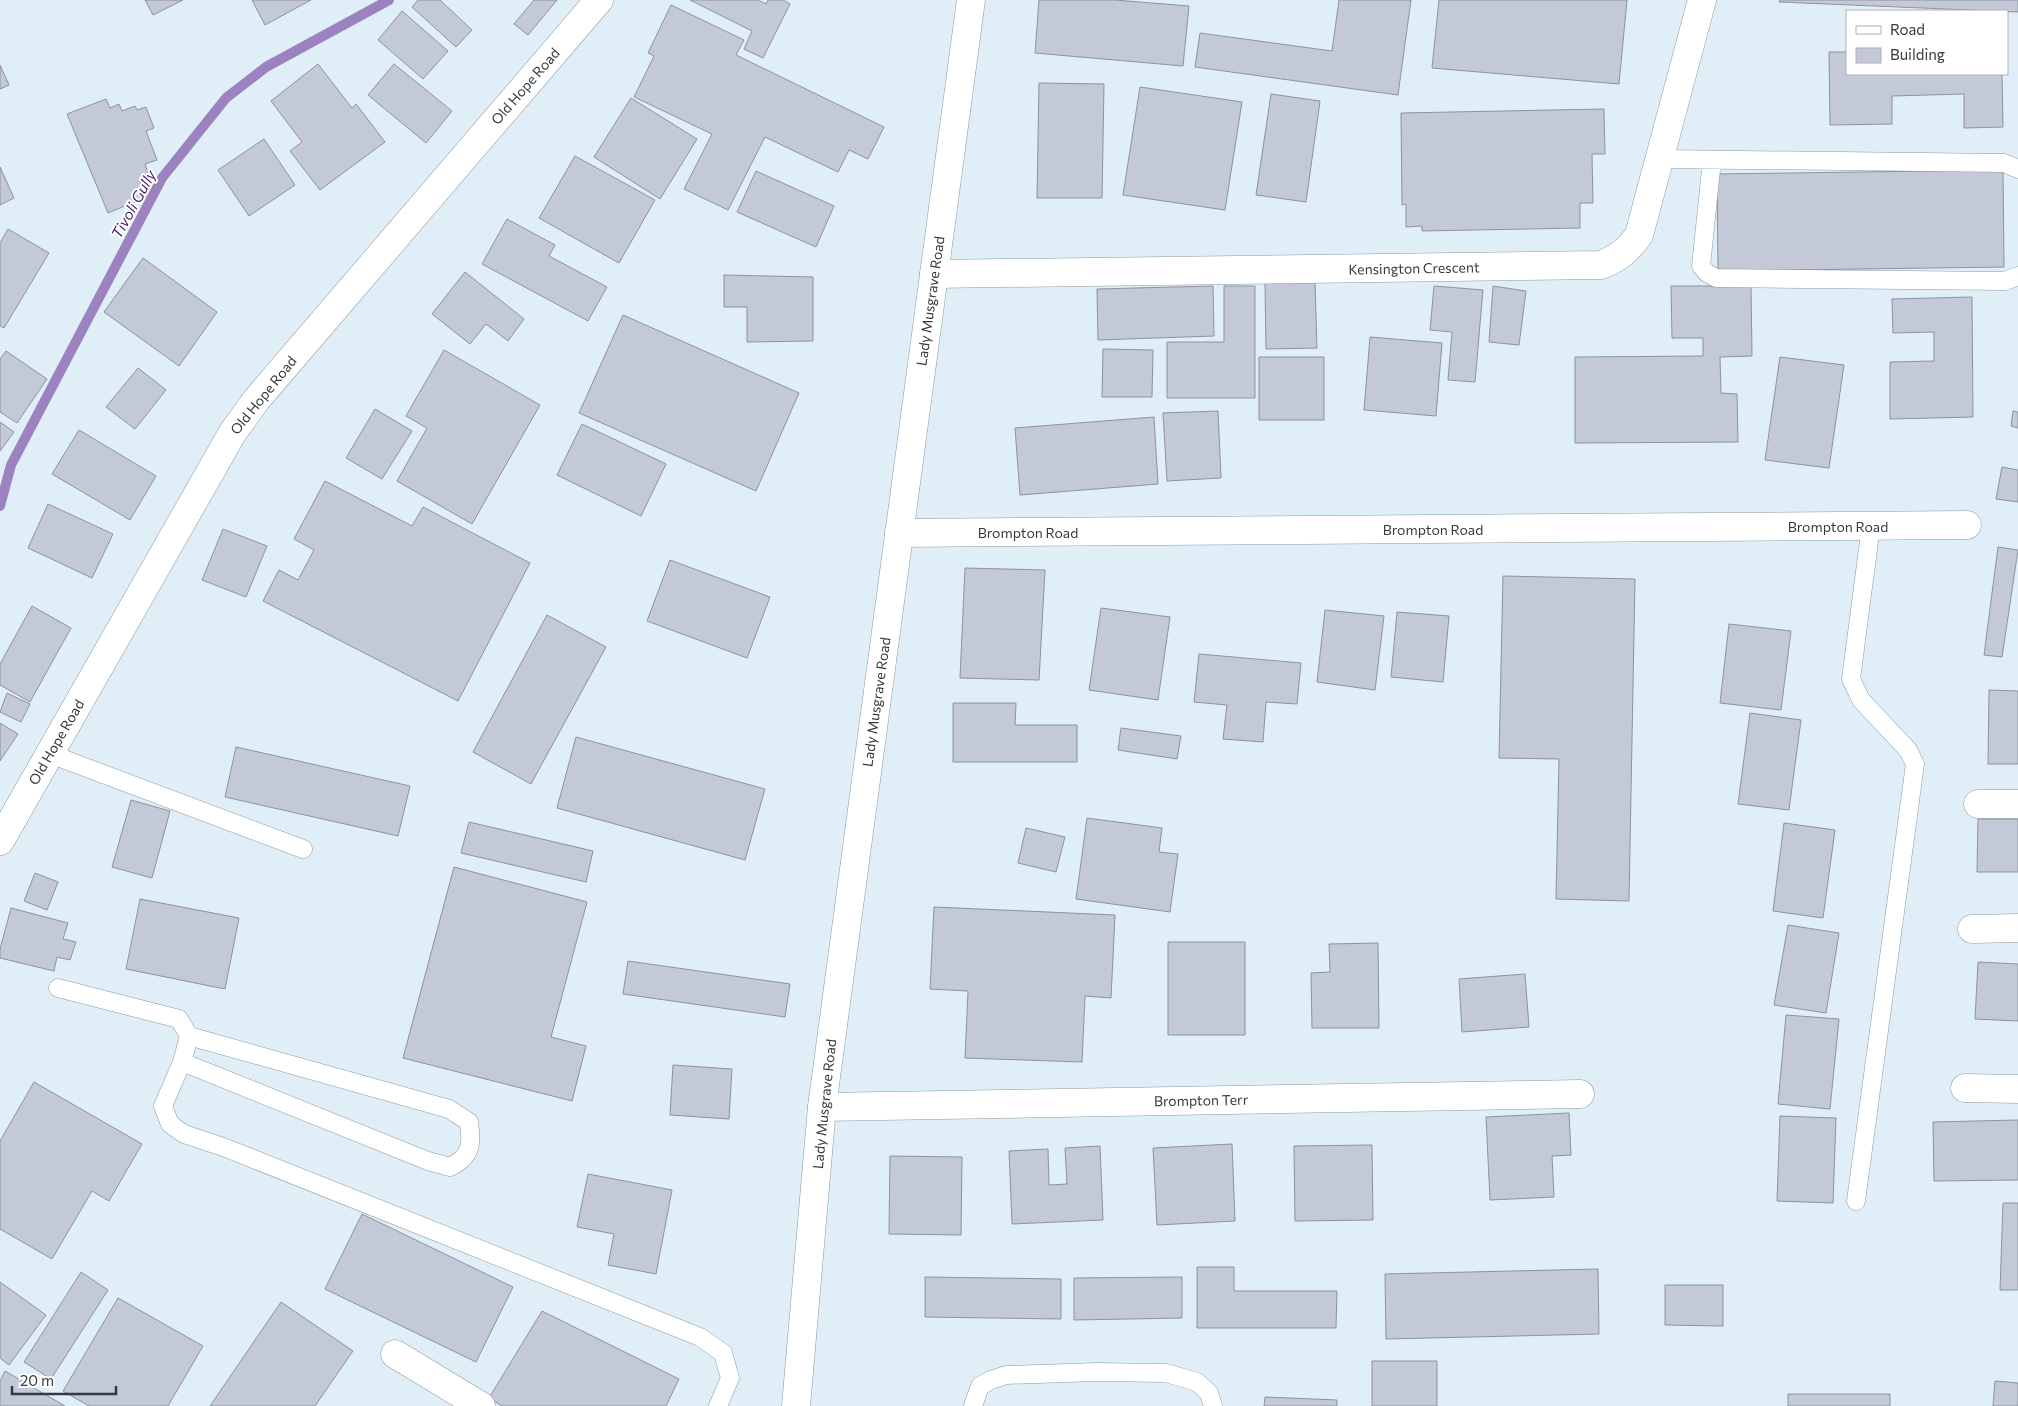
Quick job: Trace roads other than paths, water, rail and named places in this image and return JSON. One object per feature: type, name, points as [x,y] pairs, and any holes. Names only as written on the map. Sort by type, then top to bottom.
[{"type":"street","name":"Old Hope Road","points":[[0,841],[233,432],[264,391],[599,0]]},
{"type":"street","name":"Lady Musgrave Road","points":[[796,1406],[822,1107],[971,0]]},
{"type":"street","name":"Kensington Crescent","points":[[934,274],[1601,265],[1617,259],[1630,248],[1639,235],[1702,0]]},
{"type":"street","name":"Brompton Road","points":[[898,533],[1967,525]]},
{"type":"street","points":[[1978,804],[2018,804]]},
{"type":"street","points":[[1972,929],[2018,928]]},
{"type":"street","points":[[1965,1088],[2018,1089]]},
{"type":"street","name":"Brompton Terr","points":[[822,1107],[1580,1094]]},
{"type":"street","points":[[395,1354],[481,1406]]},
{"type":"lane","points":[[1660,159],[2004,163],[2018,169]]},
{"type":"lane","points":[[1712,160],[1701,266],[1707,273],[1716,278],[2005,281],[2018,276]]},
{"type":"lane","points":[[1856,1201],[1915,764],[1908,750],[1861,700],[1851,679],[1871,526]]},
{"type":"lane","points":[[50,754],[303,849]]},
{"type":"lane","points":[[58,988],[178,1019],[189,1036],[449,1110],[468,1122],[471,1142],[463,1161],[450,1167],[428,1161],[182,1062]]},
{"type":"lane","points":[[189,1036],[182,1062],[163,1106],[170,1124],[184,1134],[226,1148],[700,1337],[723,1353],[728,1370],[730,1378],[718,1406]]},
{"type":"lane","points":[[972,1406],[980,1386],[998,1378],[1096,1372],[1166,1372],[1197,1382],[1209,1393],[1213,1406]]},
{"type":"waterway","name":"Tivoli Gully","points":[[0,506],[11,465],[162,178],[226,98],[266,67],[389,0]]}]
